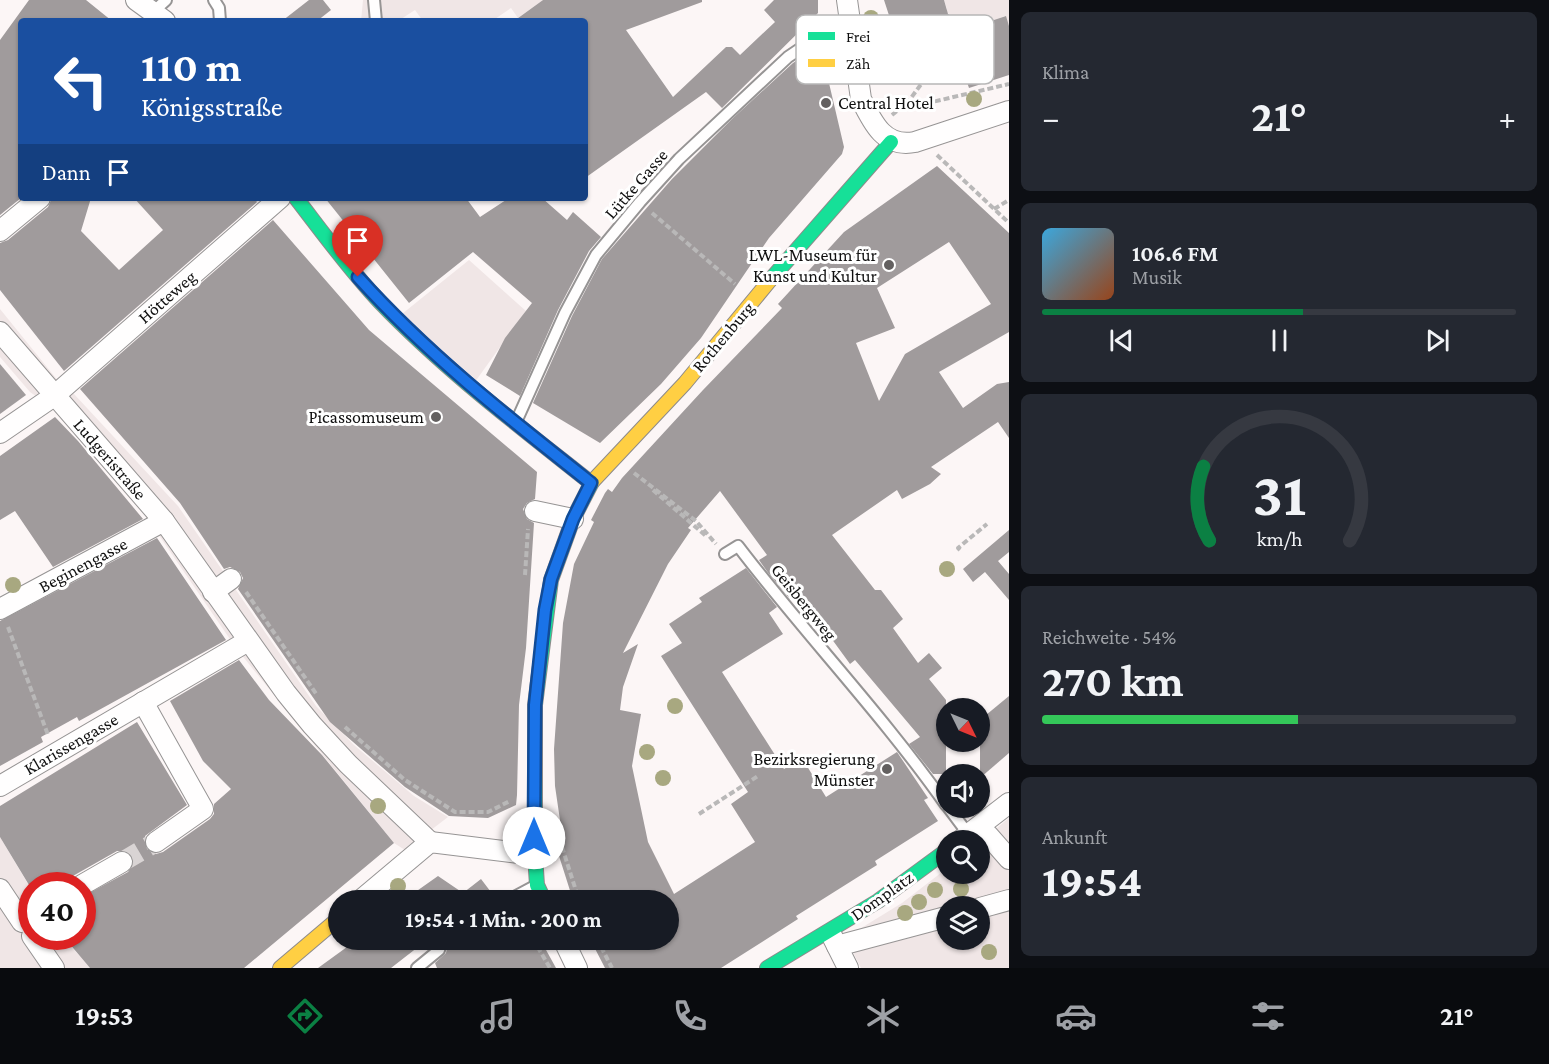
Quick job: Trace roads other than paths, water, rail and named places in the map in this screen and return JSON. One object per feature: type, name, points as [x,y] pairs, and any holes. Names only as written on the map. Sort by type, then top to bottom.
[{"type":"street","points":[[136,0],[162,11]]},
{"type":"street","points":[[847,0],[848,15]]},
{"type":"street","points":[[859,84],[861,99],[868,114],[891,142],[903,144],[921,141],[1009,111]]},
{"type":"street","name":"Rothenburg","points":[[537,885],[535,705],[545,610],[551,579],[573,519],[591,483],[685,383],[822,218],[891,142]]},
{"type":"street","points":[[0,231],[36,201]]},
{"type":"street","name":"Hötteweg","points":[[0,433],[54,396],[277,201]]},
{"type":"street","points":[[298,201],[347,265],[380,301],[516,423],[591,483]]},
{"type":"street","name":"Ludgeristraße","points":[[0,332],[164,521],[248,641],[312,725],[348,764],[430,842]]},
{"type":"street","points":[[535,511],[573,519]]},
{"type":"street","name":"Beginengasse","points":[[0,608],[164,521]]},
{"type":"street","points":[[213,592],[238,585]]},
{"type":"street","name":"Klarissengasse","points":[[0,786],[248,641]]},
{"type":"street","points":[[143,702],[203,809],[156,842]]},
{"type":"street","points":[[974,830],[1009,803]]},
{"type":"street","points":[[990,837],[1009,859]]},
{"type":"street","points":[[373,890],[430,842],[535,855]]},
{"type":"street","name":"Domplatz","points":[[834,939],[936,859]]},
{"type":"street","points":[[96,877],[122,862]]},
{"type":"street","points":[[537,885],[539,890]]},
{"type":"street","points":[[0,889],[18,913]]},
{"type":"street","points":[[990,905],[1009,900]]},
{"type":"street","name":"Domplatz","points":[[834,939],[936,919]]},
{"type":"street","points":[[280,968],[328,927]]},
{"type":"street","points":[[767,968],[834,939],[848,968]]},
{"type":"street","points":[[43,950],[54,968]]},
{"type":"street","points":[[568,950],[577,968]]},
{"type":"lane","points":[[214,0],[219,8],[220,18]]},
{"type":"lane","points":[[374,0],[376,18]]},
{"type":"lane","name":"Lütke Gasse","points":[[516,423],[596,255],[679,159],[796,52]]},
{"type":"lane","name":"Geisbergweg","points":[[725,554],[738,546],[805,632],[878,714],[936,791]]},
{"type":"lane","points":[[528,890],[537,885]]},
{"type":"lane","points":[[417,968],[439,950]]},
{"type":"tunnel","points":[[122,862],[156,842]]},
{"type":"place","name":"Central Hotel","points":[[826,103]]},
{"type":"place","name":"LWL-Museum für Kunst und Kultur","points":[[889,265]]},
{"type":"place","name":"Picassomuseum","points":[[436,417]]},
{"type":"place","name":"Bezirksregierung Münster","points":[[887,769]]}]
